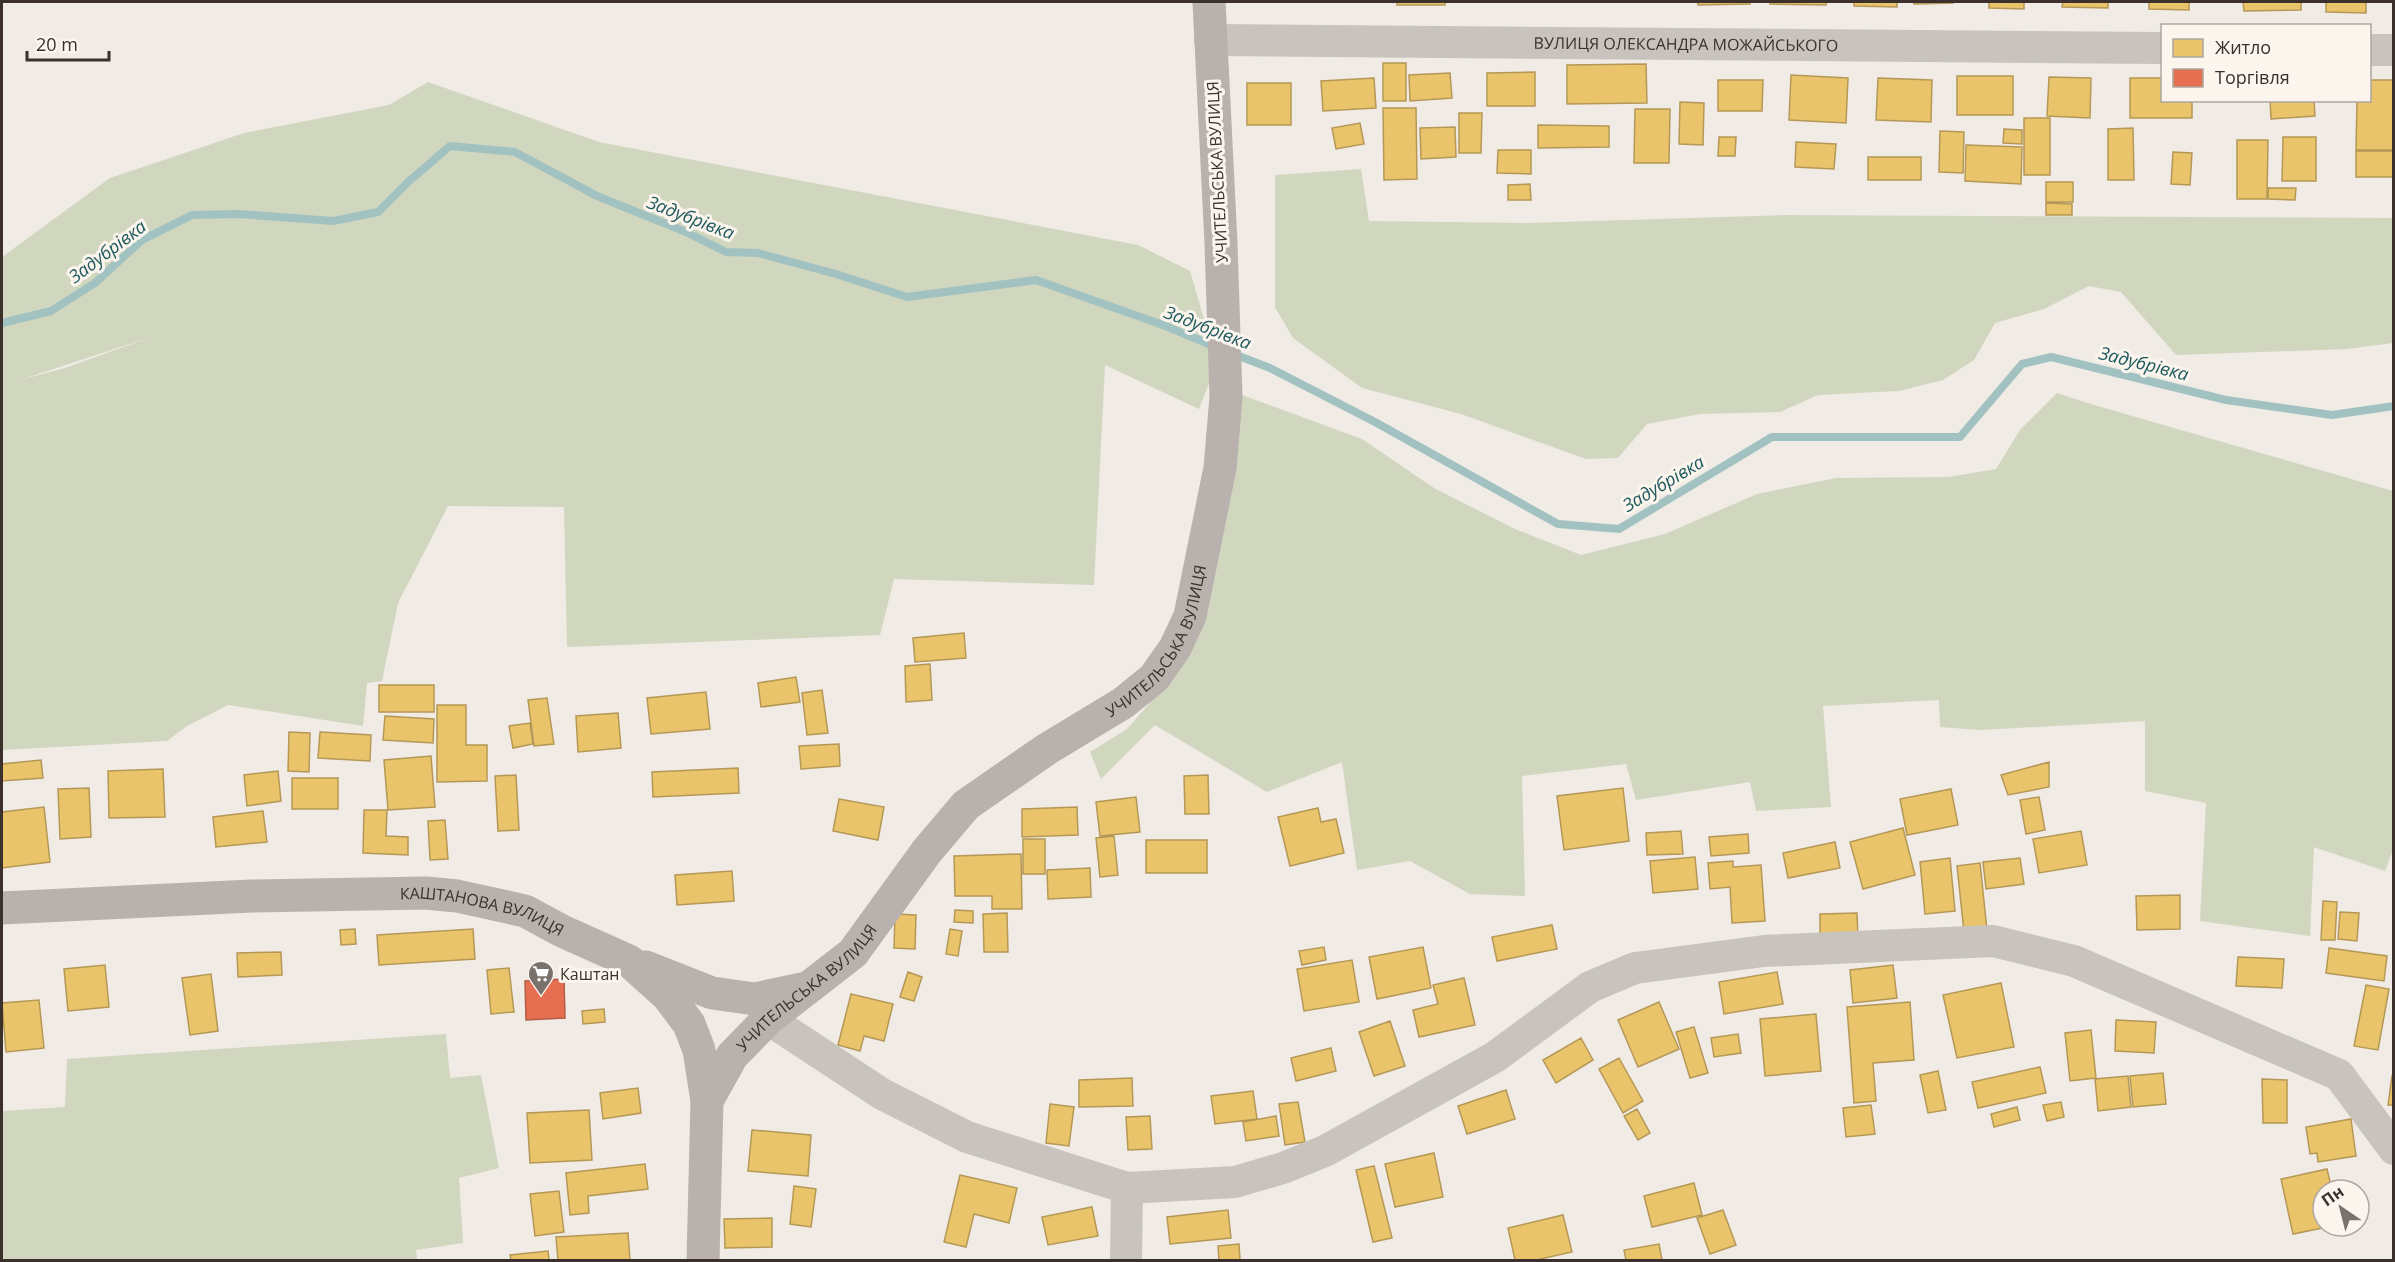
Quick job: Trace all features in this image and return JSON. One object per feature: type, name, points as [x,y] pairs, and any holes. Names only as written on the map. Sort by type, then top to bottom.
[{"type":"main road","name":"УЧИТЕЛЬСЬКА ВУЛИЦЯ","points":[[707,1101],[732,1056],[768,1019],[853,954],[927,851],[966,805],[1047,749],[1123,702],[1154,678],[1170,656],[1190,616],[1220,468],[1226,397],[1209,2]]},
{"type":"main road","name":"КАШТАНОВА ВУЛИЦЯ","points":[[2,908],[252,896],[426,893],[457,896],[525,911],[562,931],[629,961],[668,996],[689,1024],[699,1050],[707,1101],[703,1260]]},
{"type":"main road","points":[[629,961],[712,993],[755,999],[808,987]]},
{"type":"street","name":"ВУЛИЦЯ ОЛЕКСАНДРА МОЖАЙСЬКОГО","points":[[1210,40],[2161,48]]},
{"type":"street","points":[[2371,50],[2394,50]]},
{"type":"street","points":[[768,1019],[882,1094],[967,1137],[1127,1188],[1235,1182],[1283,1168],[1325,1151],[1495,1057],[1590,987],[1635,968],[1764,951],[1993,941],[2074,961],[2339,1075],[2394,1149]]},
{"type":"street","points":[[1126,1260],[1127,1188]]},
{"type":"green space","points":[[428,82],[599,142],[1138,245],[1190,271],[1204,319],[1212,376],[1199,409],[1105,365],[1094,585],[894,579],[880,635],[567,647],[564,507],[448,506],[398,603],[382,681],[367,683],[363,726],[228,705],[187,726],[167,741],[2,750],[2,257],[110,178],[244,133],[389,105]],"holes":[[[151,337],[65,368],[21,380]]]},
{"type":"green space","points":[[1361,169],[1369,221],[1529,223],[1784,215],[2393,218],[2393,343],[2347,349],[2176,355],[2121,292],[2089,286],[2044,309],[1995,323],[1974,360],[1943,380],[1899,391],[1818,395],[1780,412],[1700,414],[1647,424],[1618,458],[1586,459],[1461,414],[1362,388],[1293,338],[1275,307],[1275,175]]},
{"type":"green space","points":[[1234,392],[1362,439],[1434,488],[1515,529],[1581,555],[1665,534],[1757,494],[1836,478],[1949,477],[1996,469],[2020,430],[2057,393],[2393,491],[2393,850],[2385,871],[2314,847],[2310,936],[2200,921],[2206,803],[2145,791],[2145,721],[1981,730],[1940,727],[1939,700],[1823,706],[1831,807],[1756,811],[1750,782],[1636,800],[1626,764],[1522,776],[1525,896],[1470,894],[1410,861],[1357,870],[1342,762],[1267,792],[1155,725],[1101,779],[1090,752],[1127,729],[1162,689]]},
{"type":"green space","points":[[446,1034],[450,1078],[481,1075],[499,1168],[459,1178],[463,1243],[416,1250],[417,1260],[2,1260],[2,1111],[65,1107],[67,1059]]},
{"type":"building: Житло","points":[[1397,2],[1445,2],[1445,5],[1397,5]]},
{"type":"building: Житло","points":[[1698,2],[1750,2],[1750,4],[1698,5]]},
{"type":"building: Житло","points":[[1770,2],[1826,2],[1826,5],[1770,4]]},
{"type":"building: Житло","points":[[1854,2],[1897,2],[1897,7],[1854,6]]},
{"type":"building: Житло","points":[[1914,2],[1953,2],[1953,3],[1914,4]]},
{"type":"building: Житло","points":[[1989,2],[2024,2],[2024,9],[1989,8]]},
{"type":"building: Житло","points":[[2063,2],[2108,2],[2108,8],[2062,7]]},
{"type":"building: Житло","points":[[2149,2],[2189,2],[2189,10],[2149,9]]},
{"type":"building: Житло","points":[[2243,2],[2301,2],[2301,10],[2244,11]]},
{"type":"building: Житло","points":[[2326,2],[2366,2],[2366,13],[2326,12]]},
{"type":"building: Житло","points":[[1383,63],[1406,63],[1406,101],[1383,101]]},
{"type":"building: Житло","points":[[1646,64],[1647,103],[1567,104],[1567,65]]},
{"type":"building: Житло","points":[[1535,72],[1535,106],[1487,106],[1487,73]]},
{"type":"building: Житло","points":[[1450,73],[1452,98],[1410,101],[1409,75]]},
{"type":"building: Житло","points":[[1791,75],[1848,78],[1846,123],[1789,120]]},
{"type":"building: Житло","points":[[1957,76],[2013,76],[2013,115],[1957,115]]},
{"type":"building: Житло","points":[[2049,77],[2091,78],[2090,118],[2047,116]]},
{"type":"building: Житло","points":[[1374,78],[1376,108],[1323,111],[1321,81]]},
{"type":"building: Житло","points":[[1878,78],[1932,80],[1931,122],[1876,120]]},
{"type":"building: Житло","points":[[2130,78],[2161,78],[2161,102],[2192,102],[2192,118],[2130,118]]},
{"type":"building: Житло","points":[[1718,80],[1763,80],[1762,111],[1718,111]]},
{"type":"building: Житло","points":[[2371,80],[2394,80],[2394,150],[2356,150],[2357,102],[2371,102]]},
{"type":"building: Житло","points":[[1247,83],[1291,83],[1291,125],[1247,125]]},
{"type":"building: Житло","points":[[1680,102],[1704,103],[1703,145],[1679,144]]},
{"type":"building: Житло","points":[[2270,102],[2314,102],[2315,116],[2271,119]]},
{"type":"building: Житло","points":[[1383,108],[1416,108],[1417,179],[1384,180]]},
{"type":"building: Житло","points":[[1635,109],[1670,109],[1669,163],[1634,163]]},
{"type":"building: Житло","points":[[1459,113],[1482,113],[1481,153],[1459,153]]},
{"type":"building: Житло","points":[[2024,118],[2050,118],[2050,175],[2024,175]]},
{"type":"building: Житло","points":[[1360,123],[1364,144],[1336,149],[1332,128]]},
{"type":"building: Житло","points":[[1538,125],[1609,126],[1609,147],[1538,148]]},
{"type":"building: Житло","points":[[1455,127],[1456,157],[1421,159],[1420,128]]},
{"type":"building: Житло","points":[[2133,128],[2134,180],[2108,180],[2108,129]]},
{"type":"building: Житло","points":[[2004,129],[2022,130],[2022,144],[2003,143]]},
{"type":"building: Житло","points":[[1940,131],[1964,132],[1963,173],[1939,172]]},
{"type":"building: Житло","points":[[1719,137],[1736,137],[1735,156],[1718,156]]},
{"type":"building: Житло","points":[[2283,137],[2316,137],[2316,181],[2282,181]]},
{"type":"building: Житло","points":[[2237,140],[2268,140],[2267,199],[2237,199]]},
{"type":"building: Житло","points":[[1796,142],[1836,144],[1834,169],[1795,167]]},
{"type":"building: Житло","points":[[1966,145],[2022,147],[2021,184],[1965,181]]},
{"type":"building: Житло","points":[[1498,150],[1531,150],[1531,174],[1497,173]]},
{"type":"building: Житло","points":[[2356,151],[2394,151],[2394,177],[2356,177]]},
{"type":"building: Житло","points":[[2173,152],[2192,153],[2190,185],[2171,184]]},
{"type":"building: Житло","points":[[1868,157],[1921,157],[1921,180],[1868,180]]},
{"type":"building: Житло","points":[[2046,182],[2073,182],[2073,202],[2046,202]]},
{"type":"building: Житло","points":[[1530,184],[1531,200],[1508,200],[1508,185]]},
{"type":"building: Житло","points":[[2268,188],[2296,188],[2295,200],[2268,199]]},
{"type":"building: Житло","points":[[2046,203],[2072,204],[2072,215],[2046,215]]},
{"type":"building: Житло","points":[[964,633],[966,658],[915,662],[913,638]]},
{"type":"building: Житло","points":[[930,664],[932,700],[906,702],[905,666]]},
{"type":"building: Житло","points":[[796,677],[800,702],[761,707],[758,683]]},
{"type":"building: Житло","points":[[379,685],[434,685],[434,712],[379,712]]},
{"type":"building: Житло","points":[[822,690],[828,733],[807,735],[802,693]]},
{"type":"building: Житло","points":[[706,692],[710,729],[651,734],[647,698]]},
{"type":"building: Житло","points":[[547,698],[554,744],[534,746],[528,700]]},
{"type":"building: Житло","points":[[437,705],[466,705],[466,745],[487,745],[487,781],[437,782]]},
{"type":"building: Житло","points":[[618,713],[621,748],[578,752],[576,716]]},
{"type":"building: Житло","points":[[385,716],[434,719],[433,743],[383,740]]},
{"type":"building: Житло","points":[[530,723],[533,744],[513,748],[509,726]]},
{"type":"building: Житло","points":[[289,732],[310,733],[309,772],[288,771]]},
{"type":"building: Житло","points":[[320,732],[371,735],[370,761],[318,758]]},
{"type":"building: Житло","points":[[839,744],[840,766],[801,769],[799,746]]},
{"type":"building: Житло","points":[[431,756],[435,807],[388,810],[384,760]]},
{"type":"building: Житло","points":[[41,760],[43,778],[2,781],[2,764]]},
{"type":"building: Житло","points":[[2049,762],[2049,787],[2008,795],[2001,775]]},
{"type":"building: Житло","points":[[738,768],[739,793],[653,797],[652,772]]},
{"type":"building: Житло","points":[[163,769],[165,817],[109,818],[108,771]]},
{"type":"building: Житло","points":[[278,771],[281,801],[247,806],[244,775]]},
{"type":"building: Житло","points":[[516,775],[519,830],[498,831],[495,776]]},
{"type":"building: Житло","points":[[1208,775],[1209,814],[1185,814],[1184,776]]},
{"type":"building: Житло","points":[[292,778],[338,778],[338,809],[292,809]]},
{"type":"building: Житло","points":[[89,788],[91,837],[60,839],[58,789]]},
{"type":"building: Житло","points":[[1623,788],[1629,841],[1564,850],[1557,796]]},
{"type":"building: Житло","points":[[1951,789],[1958,825],[1907,835],[1900,799]]},
{"type":"building: Житло","points":[[1136,797],[1140,832],[1100,836],[1096,802]]},
{"type":"building: Житло","points":[[2039,797],[2045,830],[2026,834],[2020,800]]},
{"type":"building: Житло","points":[[839,799],[884,807],[878,840],[833,831]]},
{"type":"building: Житло","points":[[44,807],[50,862],[2,868],[2,812]]},
{"type":"building: Житло","points":[[1077,807],[1078,835],[1022,837],[1022,809]]},
{"type":"building: Житло","points":[[1318,808],[1321,822],[1336,819],[1344,853],[1290,866],[1278,817]]},
{"type":"building: Житло","points":[[364,810],[387,810],[386,836],[408,837],[408,855],[363,853]]},
{"type":"building: Житло","points":[[263,811],[267,842],[216,847],[213,817]]},
{"type":"building: Житло","points":[[445,820],[448,859],[430,860],[428,821]]},
{"type":"building: Житло","points":[[1903,828],[1915,875],[1863,889],[1850,842]]},
{"type":"building: Житло","points":[[1681,831],[1683,854],[1647,855],[1646,833]]},
{"type":"building: Житло","points":[[2081,831],[2087,865],[2039,873],[2033,839]]},
{"type":"building: Житло","points":[[1748,834],[1749,853],[1711,856],[1709,837]]},
{"type":"building: Житло","points":[[1114,836],[1118,875],[1100,877],[1096,838]]},
{"type":"building: Житло","points":[[1023,839],[1045,839],[1045,874],[1023,874]]},
{"type":"building: Житло","points":[[1146,840],[1207,840],[1207,873],[1146,873]]},
{"type":"building: Житло","points":[[1835,842],[1840,868],[1788,878],[1783,853]]},
{"type":"building: Житло","points":[[1021,854],[1022,909],[992,909],[992,896],[955,896],[954,856]]},
{"type":"building: Житло","points":[[1695,857],[1698,889],[1653,893],[1650,861]]},
{"type":"building: Житло","points":[[1950,858],[1955,911],[1925,914],[1920,862]]},
{"type":"building: Житло","points":[[2020,858],[2024,884],[1986,889],[1983,862]]},
{"type":"building: Житло","points":[[1733,861],[1733,867],[1761,865],[1765,921],[1732,923],[1730,887],[1710,889],[1708,863]]},
{"type":"building: Житло","points":[[1980,863],[1987,930],[1964,932],[1957,866]]},
{"type":"building: Житло","points":[[1090,868],[1091,897],[1048,899],[1047,870]]},
{"type":"building: Житло","points":[[732,871],[734,901],[677,905],[675,875]]},
{"type":"building: Житло","points":[[2180,895],[2180,929],[2137,930],[2136,896]]},
{"type":"building: Житло","points":[[2323,901],[2337,902],[2335,940],[2321,940]]},
{"type":"building: Житло","points":[[955,910],[973,911],[973,923],[954,922]]},
{"type":"building: Житло","points":[[2340,912],[2359,913],[2357,941],[2338,939]]},
{"type":"building: Житло","points":[[1007,913],[1008,952],[984,952],[983,914]]},
{"type":"building: Житло","points":[[1857,913],[1858,938],[1820,938],[1820,914]]},
{"type":"building: Житло","points":[[895,914],[916,915],[915,949],[894,948]]},
{"type":"building: Житло","points":[[1552,925],[1557,949],[1497,961],[1492,937]]},
{"type":"building: Житло","points":[[355,929],[356,944],[341,945],[340,930]]},
{"type":"building: Житло","points":[[473,929],[475,959],[379,965],[377,935]]},
{"type":"building: Житло","points":[[950,929],[962,931],[958,956],[946,954]]},
{"type":"building: Житло","points":[[1324,947],[1326,960],[1302,965],[1299,951]]},
{"type":"building: Житло","points":[[1423,947],[1431,988],[1377,999],[1369,957]]},
{"type":"building: Житло","points":[[2329,948],[2387,956],[2384,981],[2326,973]]},
{"type":"building: Житло","points":[[281,952],[282,975],[238,977],[237,953]]},
{"type":"building: Житло","points":[[2238,957],[2284,959],[2282,988],[2236,986]]},
{"type":"building: Житло","points":[[1352,960],[1359,1002],[1304,1011],[1297,969]]},
{"type":"building: Житло","points":[[105,965],[109,1007],[68,1011],[64,969]]},
{"type":"building: Житло","points":[[1893,965],[1897,998],[1853,1003],[1850,970]]},
{"type":"building: Житло","points":[[509,968],[514,1012],[491,1014],[487,970]]},
{"type":"building: Житло","points":[[908,972],[922,977],[914,1001],[900,997]]},
{"type":"building: Житло","points":[[1777,972],[1783,1004],[1724,1014],[1719,982]]},
{"type":"building: Житло","points":[[211,974],[218,1031],[190,1035],[182,978]]},
{"type":"building: Житло","points":[[1464,978],[1475,1025],[1419,1037],[1413,1010],[1438,1004],[1433,985]]},
{"type":"building: Житло","points":[[2001,983],[2014,1047],[1957,1058],[1943,995]]},
{"type":"building: Житло","points":[[2366,985],[2389,989],[2378,1050],[2354,1046]]},
{"type":"building: Житло","points":[[851,994],[893,1004],[884,1041],[864,1036],[860,1051],[838,1045]]},
{"type":"building: Житло","points":[[39,1000],[44,1048],[6,1052],[2,1003]]},
{"type":"building: Житло","points":[[1659,1002],[1679,1049],[1638,1067],[1618,1020]]},
{"type":"building: Житло","points":[[1910,1002],[1914,1060],[1873,1063],[1876,1101],[1854,1103],[1847,1007]]},
{"type":"building: Житло","points":[[604,1009],[605,1022],[583,1024],[582,1011]]},
{"type":"building: Житло","points":[[1816,1014],[1821,1071],[1765,1076],[1760,1019]]},
{"type":"building: Житло","points":[[2116,1020],[2156,1022],[2154,1053],[2115,1051]]},
{"type":"building: Житло","points":[[1390,1021],[1405,1066],[1374,1076],[1359,1032]]},
{"type":"building: Житло","points":[[1694,1027],[1708,1073],[1690,1078],[1676,1032]]},
{"type":"building: Житло","points":[[2091,1030],[2096,1078],[2070,1081],[2065,1033]]},
{"type":"building: Житло","points":[[1738,1034],[1741,1053],[1714,1057],[1711,1038]]},
{"type":"building: Житло","points":[[1581,1038],[1593,1060],[1556,1083],[1543,1060]]},
{"type":"building: Житло","points":[[1331,1048],[1336,1071],[1296,1081],[1291,1058]]},
{"type":"building: Житло","points":[[1619,1058],[1643,1101],[1623,1113],[1599,1069]]},
{"type":"building: Житло","points":[[2040,1067],[2046,1093],[1978,1108],[1972,1082]]},
{"type":"building: Житло","points":[[1938,1071],[1946,1110],[1928,1113],[1920,1075]]},
{"type":"building: Житло","points":[[2163,1073],[2166,1104],[2133,1107],[2130,1076]]},
{"type":"building: Житло","points":[[2128,1076],[2131,1107],[2098,1111],[2095,1079]]},
{"type":"building: Житло","points":[[2392,1076],[2394,1077],[2394,1105],[2388,1105]]},
{"type":"building: Житло","points":[[1132,1078],[1133,1106],[1079,1107],[1079,1080]]},
{"type":"building: Житло","points":[[2262,1079],[2287,1080],[2287,1123],[2263,1123]]},
{"type":"building: Житло","points":[[638,1088],[641,1113],[603,1119],[600,1093]]},
{"type":"building: Житло","points":[[1506,1090],[1515,1119],[1467,1134],[1458,1106]]},
{"type":"building: Житло","points":[[1253,1091],[1257,1119],[1215,1124],[1211,1096]]},
{"type":"building: Житло","points":[[1298,1102],[1305,1142],[1285,1145],[1279,1104]]},
{"type":"building: Житло","points":[[2061,1102],[2064,1117],[2047,1121],[2043,1105]]},
{"type":"building: Житло","points":[[1050,1104],[1074,1107],[1069,1146],[1046,1143]]},
{"type":"building: Житло","points":[[1871,1105],[1875,1134],[1846,1137],[1843,1108]]},
{"type":"building: Житло","points":[[2017,1107],[2020,1120],[1994,1127],[1991,1114]]},
{"type":"building: Житло","points":[[1637,1109],[1650,1133],[1638,1140],[1624,1116]]},
{"type":"building: Житло","points":[[589,1110],[592,1160],[530,1163],[527,1113]]},
{"type":"building: Житло","points":[[1150,1116],[1152,1149],[1128,1150],[1126,1117]]},
{"type":"building: Житло","points":[[1276,1116],[1279,1136],[1246,1141],[1243,1122]]},
{"type":"building: Житло","points":[[2351,1119],[2356,1156],[2318,1162],[2317,1153],[2310,1154],[2306,1127]]},
{"type":"building: Житло","points":[[752,1130],[811,1135],[808,1176],[748,1171]]},
{"type":"building: Житло","points":[[1434,1153],[1443,1197],[1395,1207],[1385,1164]]},
{"type":"building: Житло","points":[[645,1164],[648,1189],[588,1196],[589,1213],[570,1215],[566,1173]]},
{"type":"building: Житло","points":[[1374,1166],[1392,1238],[1373,1242],[1356,1170]]},
{"type":"building: Житло","points":[[2327,1169],[2329,1178],[2311,1178],[2311,1230],[2293,1234],[2281,1179]]},
{"type":"building: Житло","points":[[960,1175],[1017,1188],[1009,1223],[974,1214],[966,1247],[944,1242]]},
{"type":"building: Житло","points":[[1694,1183],[1702,1215],[1652,1227],[1644,1196]]},
{"type":"building: Житло","points":[[794,1186],[816,1189],[811,1227],[790,1224]]},
{"type":"building: Житло","points":[[559,1191],[564,1232],[535,1236],[530,1194]]},
{"type":"building: Житло","points":[[1092,1207],[1098,1236],[1048,1245],[1042,1217]]},
{"type":"building: Житло","points":[[1228,1210],[1231,1238],[1170,1244],[1167,1217]]},
{"type":"building: Житло","points":[[1723,1210],[1736,1245],[1710,1254],[1697,1218]]},
{"type":"building: Житло","points":[[1563,1215],[1572,1252],[1536,1260],[1515,1260],[1508,1228]]},
{"type":"building: Житло","points":[[772,1218],[772,1247],[725,1248],[724,1219]]},
{"type":"building: Житло","points":[[628,1233],[630,1260],[558,1260],[556,1237]]},
{"type":"building: Житло","points":[[1239,1244],[1240,1260],[1219,1260],[1218,1246]]},
{"type":"building: Житло","points":[[1659,1244],[1662,1260],[1626,1260],[1624,1250]]},
{"type":"building: Житло","points":[[548,1251],[549,1260],[511,1260],[510,1255]]},
{"type":"building: Торгівля","points":[[564,979],[565,1018],[526,1020],[525,981]]},
{"type":"waterway","name":"Задубрівка","points":[[2,323],[51,311],[95,283],[142,240],[192,215],[239,214],[333,221],[378,212],[408,182],[450,146],[515,152],[597,196],[686,232],[726,252],[758,253],[836,274],[907,297],[1036,280],[1163,325],[1216,347]]},
{"type":"waterway","name":"Задубрівка","points":[[1231,353],[1270,368],[1375,422],[1558,524],[1619,529],[1772,437],[1960,437],[2022,364],[2051,357],[2226,400],[2332,415],[2394,406]]},
{"type":"place","name":"Каштан","points":[[541,997]]}]
